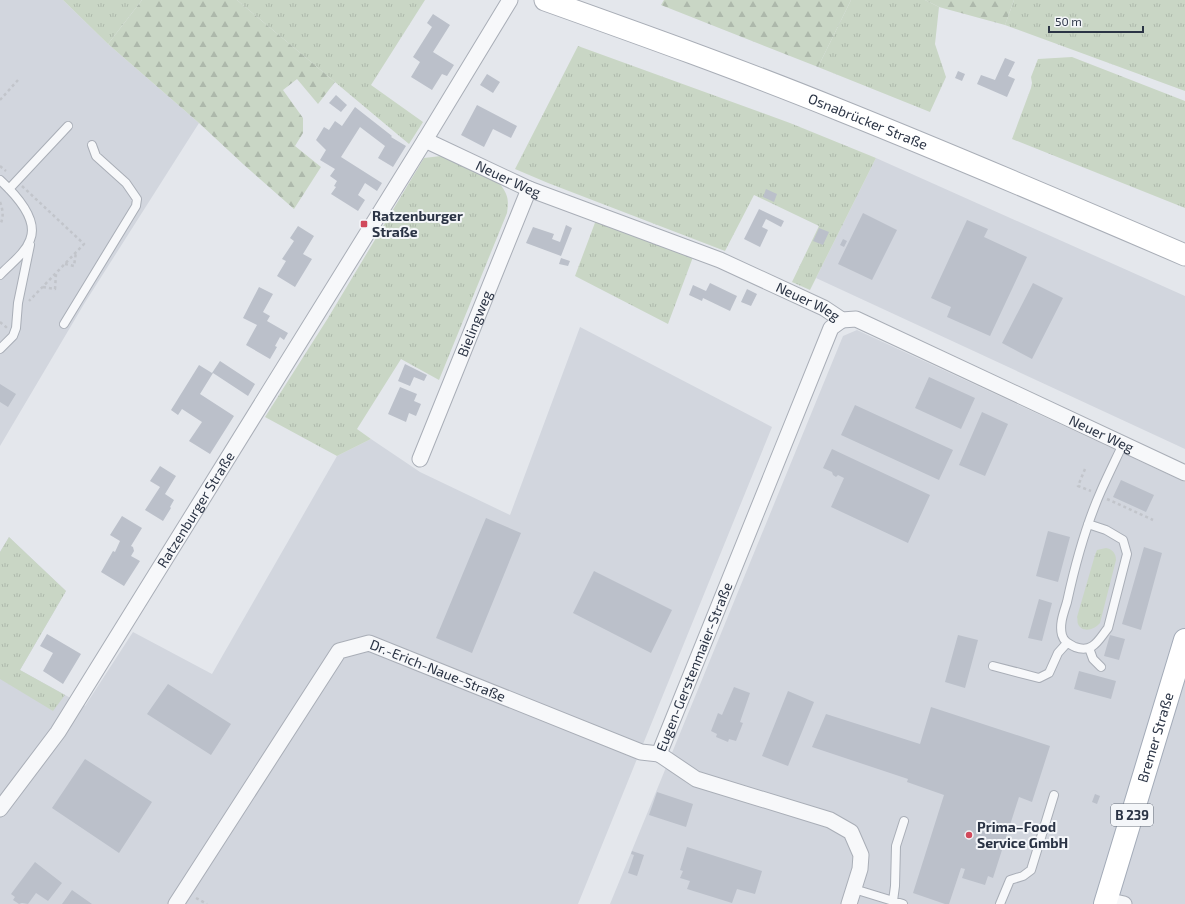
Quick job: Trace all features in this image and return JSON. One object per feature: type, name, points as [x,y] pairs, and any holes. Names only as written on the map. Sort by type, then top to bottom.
[{"type":"main road","name":"Osnabrücker Straße","points":[[545,0],[671,45],[836,108],[1016,182],[1185,255]]},
{"type":"main road","name":"Bremer Straße","points":[[1112,903],[1185,640]]},
{"type":"street","name":"Ratzenburger Straße","points":[[0,809],[58,732],[425,140],[510,0]]},
{"type":"street","name":"Neuer Weg","points":[[425,140],[529,188],[720,260],[824,308],[842,320],[856,319],[1185,473]]},
{"type":"street","name":"Bielingweg","points":[[420,460],[529,188]]},
{"type":"street","name":"Eugen-Gerstenmaier-Straße","points":[[842,320],[831,328],[659,754],[696,779],[830,820],[851,832],[861,855],[860,869],[849,904]]},
{"type":"street","name":"Dr.-Erich-Naue-Straße","points":[[176,904],[339,651],[369,643],[641,752],[659,754]]},
{"type":"lane","points":[[9,189],[68,126]]},
{"type":"lane","points":[[64,324],[136,206],[138,199],[126,183],[96,156],[92,145]]},
{"type":"lane","points":[[0,180],[23,206],[32,223],[31,239],[18,302],[16,328],[12,336],[0,349]]},
{"type":"lane","points":[[0,275],[21,254],[31,239]]},
{"type":"lane","points":[[1088,524],[1106,530],[1123,540],[1127,554],[1108,628],[1096,644],[1089,648],[1077,648],[1067,643],[1062,635],[1062,625],[1068,594],[1088,524],[1101,490],[1123,444]]},
{"type":"lane","points":[[993,666],[1039,678],[1049,673],[1058,653],[1067,643]]},
{"type":"lane","points":[[1089,648],[1093,659],[1101,667]]},
{"type":"lane","points":[[1000,904],[1010,880],[1023,876],[1031,870],[1054,795]]},
{"type":"lane","points":[[893,901],[896,846],[904,821]]},
{"type":"lane","points":[[854,889],[903,904]]},
{"type":"path","points":[[0,100],[18,80]]},
{"type":"path","points":[[0,166],[84,244],[6,327],[0,322]]},
{"type":"path","points":[[0,202],[3,211],[3,218],[0,224]]},
{"type":"path","points":[[64,264],[74,266],[76,252]]},
{"type":"path","points":[[43,287],[55,289],[56,273]]},
{"type":"shaded area","points":[[0,0],[63,0],[108,44],[199,123],[84,304],[0,446]]},
{"type":"shaded area","points":[[876,158],[1185,296],[1185,449],[816,278]]},
{"type":"shaded area","points":[[580,327],[772,427],[578,904],[0,904],[0,552],[9,537],[66,591],[20,670],[85,706],[133,632],[212,674],[337,456],[371,439],[420,472],[510,515]]},
{"type":"shaded area","points":[[857,330],[1185,482],[1185,904],[610,904],[843,336]]},
{"type":"green space","points":[[63,0],[142,0],[108,44]]},
{"type":"green space","points":[[142,0],[237,0],[335,82],[318,104],[297,79],[283,90],[303,118],[303,133],[295,146],[321,167],[294,209],[199,123],[108,44]]},
{"type":"green space","points":[[237,0],[425,0],[371,85],[423,122],[409,144]]},
{"type":"green space","points":[[664,0],[851,0],[818,67],[661,5]]},
{"type":"green space","points":[[851,0],[925,0],[939,7],[935,44],[946,77],[930,112],[818,67]]},
{"type":"green space","points":[[925,0],[1014,0],[1005,25],[939,7]]},
{"type":"green space","points":[[1014,0],[1185,0],[1185,91],[1005,25]]},
{"type":"green space","points":[[578,46],[790,123],[876,158],[810,290],[792,282],[819,226],[754,195],[725,251],[515,169]]},
{"type":"green space","points":[[1072,57],[1185,101],[1185,208],[1012,139],[1031,88],[1031,77],[1038,59]]},
{"type":"green space","points":[[441,156],[500,184],[507,197],[507,213],[439,380],[401,359],[357,429],[371,439],[337,456],[265,417],[328,318],[424,158]]},
{"type":"green space","points":[[596,220],[693,257],[668,324],[575,276]]},
{"type":"green space","points":[[9,537],[66,591],[20,670],[65,695],[53,711],[0,679],[0,552]]},
{"type":"green space","points":[[1106,548],[1113,552],[1116,560],[1100,623],[1092,629],[1086,630],[1080,627],[1077,617],[1097,550]]},
{"type":"building","points":[[433,14],[450,25],[433,52],[454,65],[447,76],[442,74],[432,90],[411,77],[420,62],[413,57],[432,27],[427,23]]},
{"type":"building","points":[[1005,58],[1015,62],[1008,76],[1015,79],[1007,97],[977,84],[981,75],[995,80]]},
{"type":"building","points":[[958,71],[965,74],[962,81],[955,78]]},
{"type":"building","points":[[487,74],[500,82],[493,93],[480,85]]},
{"type":"building","points":[[336,95],[347,105],[341,112],[329,103]]},
{"type":"building","points":[[477,105],[517,126],[511,138],[493,129],[484,147],[461,135]]},
{"type":"building","points":[[355,107],[392,136],[391,137],[406,146],[393,167],[378,158],[385,146],[360,127],[341,157],[382,183],[377,191],[365,183],[358,195],[365,200],[358,211],[331,194],[336,187],[334,186],[337,181],[330,176],[335,169],[320,160],[326,150],[316,140],[324,127],[329,130],[335,121],[342,126]]},
{"type":"building","points":[[766,189],[777,194],[774,202],[763,197]]},
{"type":"building","points":[[759,209],[784,221],[781,227],[766,219],[762,227],[768,230],[760,247],[744,239]]},
{"type":"building","points":[[863,213],[897,230],[872,280],[838,264]]},
{"type":"building","points":[[967,220],[988,229],[984,237],[1027,257],[990,336],[947,317],[951,307],[931,298]]},
{"type":"building","points":[[566,225],[572,228],[561,256],[526,243],[533,227],[554,234],[552,239],[560,242]]},
{"type":"building","points":[[298,226],[314,236],[303,254],[312,259],[295,287],[277,276],[286,261],[282,259],[294,241],[290,238]]},
{"type":"building","points":[[819,228],[829,232],[823,245],[813,241]]},
{"type":"building","points":[[843,239],[847,241],[844,247],[840,245]]},
{"type":"building","points":[[561,258],[570,261],[568,266],[559,264]]},
{"type":"building","points":[[710,283],[737,296],[730,311],[703,298],[702,301],[689,295],[693,285],[706,291]]},
{"type":"building","points":[[1033,283],[1063,298],[1032,359],[1002,343]]},
{"type":"building","points":[[259,287],[273,294],[263,312],[270,316],[267,321],[288,333],[284,340],[280,337],[275,346],[277,347],[270,359],[246,345],[257,325],[243,318]]},
{"type":"building","points":[[747,289],[757,294],[751,306],[741,302]]},
{"type":"building","points":[[220,361],[255,384],[248,396],[213,373],[200,394],[234,416],[210,454],[189,441],[202,422],[182,409],[178,415],[171,410],[199,365],[212,373]]},
{"type":"building","points":[[405,364],[427,375],[424,381],[414,377],[410,386],[398,381]]},
{"type":"building","points":[[929,377],[975,398],[961,429],[915,408]]},
{"type":"building","points":[[0,384],[16,394],[8,407],[0,402]]},
{"type":"building","points":[[400,387],[417,394],[414,401],[421,404],[416,416],[409,413],[406,422],[388,414]]},
{"type":"building","points":[[855,405],[953,450],[939,480],[841,435]]},
{"type":"building","points":[[982,412],[1008,424],[985,476],[959,465]]},
{"type":"building","points":[[832,449],[930,495],[908,543],[831,507],[844,478],[838,475],[836,477],[832,472],[823,468]]},
{"type":"building","points":[[160,466],[176,476],[165,494],[174,500],[163,521],[145,510],[160,487],[150,481]]},
{"type":"building","points":[[1121,480],[1154,495],[1146,512],[1113,497]]},
{"type":"building","points":[[122,516],[142,528],[131,546],[133,547],[134,551],[131,556],[140,561],[124,586],[101,572],[113,551],[115,552],[120,541],[110,535]]},
{"type":"building","points":[[486,518],[521,533],[472,653],[436,638]]},
{"type":"building","points":[[1048,531],[1070,537],[1058,582],[1036,576]]},
{"type":"building","points":[[1144,547],[1162,553],[1141,630],[1122,624]]},
{"type":"building","points":[[594,571],[672,610],[651,653],[573,613]]},
{"type":"building","points":[[1039,599],[1052,603],[1042,641],[1028,638]]},
{"type":"building","points":[[47,634],[81,654],[63,684],[43,671],[53,653],[40,646]]},
{"type":"building","points":[[958,635],[978,640],[965,688],[945,682]]},
{"type":"building","points":[[1110,635],[1125,639],[1119,660],[1104,656]]},
{"type":"building","points":[[1079,671],[1116,681],[1111,699],[1074,689]]},
{"type":"building","points":[[168,684],[231,724],[211,755],[147,714]]},
{"type":"building","points":[[734,687],[750,693],[740,722],[743,723],[736,741],[729,739],[728,742],[716,737],[717,734],[711,731],[718,713],[722,715]]},
{"type":"building","points":[[788,691],[814,702],[788,766],[762,756]]},
{"type":"building","name":"Prima–Food Service GmbH","points":[[931,707],[1050,746],[1032,802],[1019,797],[993,878],[988,876],[985,885],[962,878],[965,869],[961,868],[949,904],[913,893],[944,795],[907,782],[908,779],[812,747],[826,714],[920,744]]},
{"type":"building","points":[[85,759],[152,802],[119,853],[52,808]]},
{"type":"building","points":[[657,792],[693,804],[686,827],[649,815]]},
{"type":"building","points":[[1095,794],[1100,796],[1097,804],[1092,802]]},
{"type":"building","points":[[687,847],[762,871],[755,894],[737,889],[732,903],[687,889],[690,881],[680,878],[683,871],[680,870]]},
{"type":"building","points":[[632,851],[644,855],[637,876],[628,873],[634,855],[631,854]]},
{"type":"building","points":[[35,862],[62,883],[48,901],[36,893],[28,904],[19,904],[13,900],[15,897],[11,894]]},
{"type":"building","points":[[72,890],[92,904],[62,904]]},
{"type":"place","name":"Ratzenburger Straße","points":[[364,224]]},
{"type":"place","name":"Prima–Food Service GmbH","points":[[969,835]]}]
